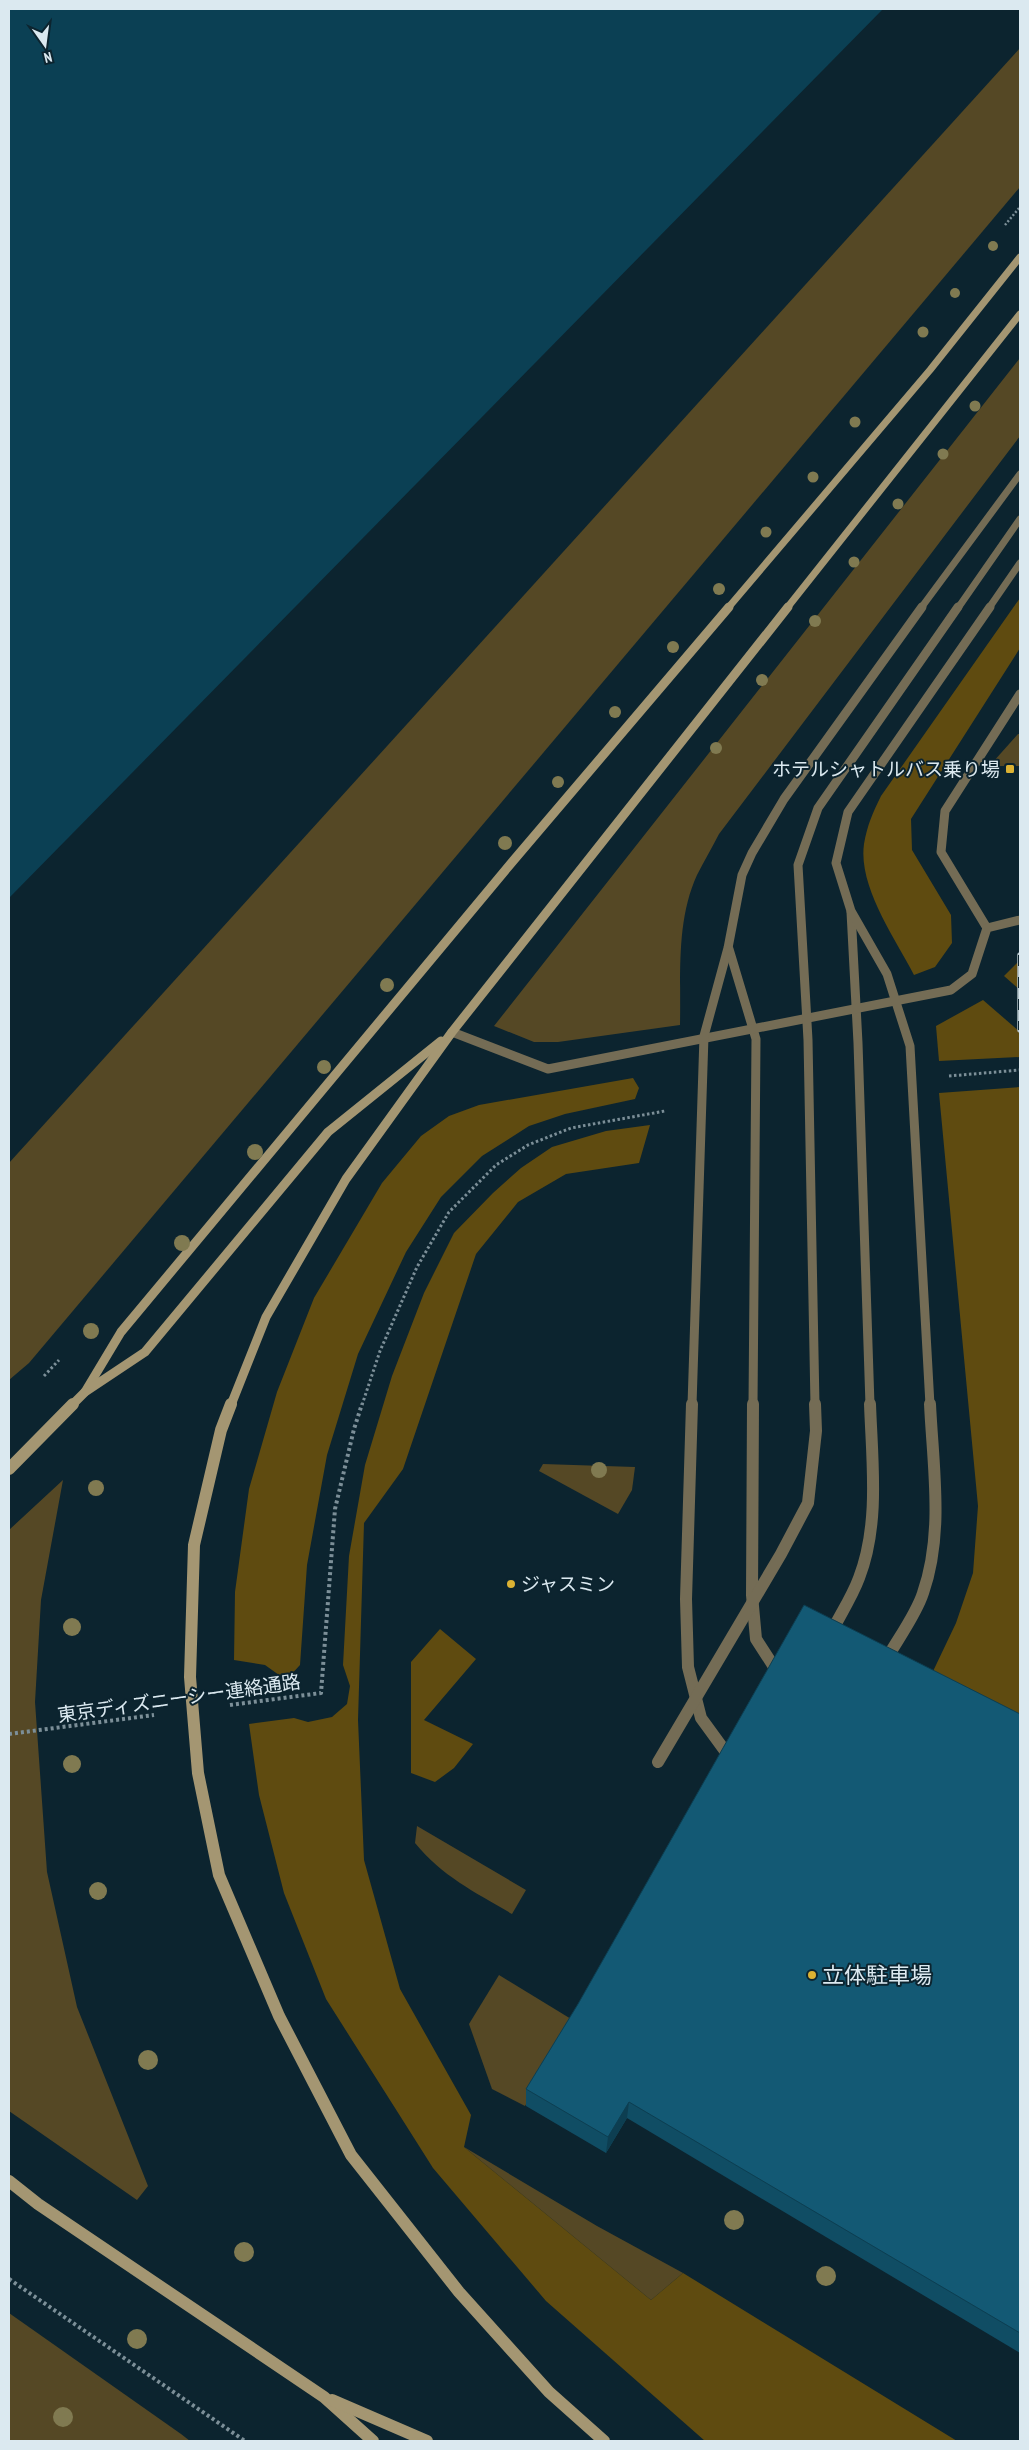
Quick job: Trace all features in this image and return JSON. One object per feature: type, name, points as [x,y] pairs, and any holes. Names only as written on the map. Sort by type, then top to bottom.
[{"type":"street","points":[[85,1392],[127,1324],[507,868],[930,370],[1020,257]]},
{"type":"street","points":[[604,2441],[548,2392],[459,2292],[351,2155],[279,2016],[219,1875],[198,1773],[190,1677],[194,1546],[221,1430],[266,1318],[346,1179],[452,1032],[1020,314]]},
{"type":"street","points":[[9,1469],[85,1392],[145,1352],[328,1132],[452,1032]]},
{"type":"street","points":[[9,2181],[38,2204],[324,2397],[373,2441]]},
{"type":"street","points":[[324,2397],[427,2441]]},
{"type":"lane","points":[[728,1756],[701,1718],[688,1667],[686,1599],[704,1036],[728,948],[742,875],[752,853],[784,799],[998,501],[1020,474]]},
{"type":"lane","points":[[658,1762],[781,1554],[808,1503],[816,1430],[808,1040],[798,865],[818,808],[1020,519]]},
{"type":"lane","points":[[880,1670],[923,1595],[935,1546],[936,1497],[910,1046],[887,974],[851,911],[836,863],[848,812],[1020,563]]},
{"type":"lane","points":[[452,1032],[548,1069],[951,990],[972,974],[987,928],[941,852],[945,810],[1020,694]]},
{"type":"lane","points":[[826,1642],[859,1578],[869,1536],[874,1487],[858,1043],[851,911]]},
{"type":"lane","points":[[987,928],[1020,920]]},
{"type":"lane","points":[[728,948],[756,1039],[752,1595],[756,1639],[776,1670]]},
{"type":"path","points":[[948,1076],[1020,1070]]},
{"type":"path","name":"東京ディズニーシー連絡通路","points":[[223,1706],[321,1693],[336,1509],[354,1429],[384,1343],[417,1267],[449,1212],[496,1165],[528,1145],[571,1128],[667,1111]]},
{"type":"path","name":"東京ディズニーシー連絡通路","points":[[9,1734],[155,1715]]},
{"type":"path","points":[[9,2278],[244,2441]]},
{"type":"shaded area","points":[[1020,48],[1020,187],[29,1363],[9,1380],[9,1163]]},
{"type":"shaded area","points":[[1020,358],[1020,436],[719,834],[697,875],[690,893],[683,929],[680,968],[680,1025],[558,1042],[534,1042],[494,1026]]},
{"type":"shaded area","points":[[1020,598],[1020,648],[911,819],[912,850],[951,915],[952,943],[935,967],[914,975],[888,929],[872,895],[864,860],[864,844],[867,831],[881,796]]},
{"type":"shaded area","points":[[1020,734],[1020,766],[997,766],[993,762]]},
{"type":"shaded area","points":[[1020,960],[1020,990],[1004,976]]},
{"type":"shaded area","points":[[983,1000],[1020,1032],[1020,1057],[939,1061],[936,1026]]},
{"type":"shaded area","points":[[633,1078],[639,1088],[635,1099],[565,1114],[529,1126],[482,1156],[441,1197],[406,1252],[358,1354],[327,1455],[307,1565],[300,1665],[288,1678],[279,1675],[265,1665],[234,1660],[235,1592],[249,1489],[277,1392],[314,1298],[382,1183],[421,1136],[449,1116],[479,1105]]},
{"type":"shaded area","points":[[1020,1087],[1020,1735],[926,1686],[956,1623],[973,1573],[978,1506],[939,1093]]},
{"type":"shaded area","points":[[650,1125],[639,1163],[566,1174],[518,1202],[476,1254],[403,1469],[364,1523],[358,1720],[364,1860],[400,1989],[471,2115],[464,2147],[651,2300],[683,2273],[957,2441],[705,2441],[546,2301],[433,2168],[326,1999],[284,1893],[259,1795],[249,1724],[294,1718],[308,1722],[332,1717],[347,1704],[350,1686],[343,1665],[349,1556],[365,1465],[392,1376],[424,1293],[454,1233],[493,1193],[521,1168],[552,1147],[606,1131]]},
{"type":"shaded area","points":[[543,1464],[635,1467],[632,1490],[618,1514],[539,1471]]},
{"type":"shaded area","points":[[63,1480],[41,1600],[35,1702],[47,1872],[77,2007],[148,2186],[137,2200],[9,2111],[9,1530]]},
{"type":"shaded area","points":[[440,1629],[476,1659],[424,1720],[473,1744],[454,1768],[435,1782],[411,1773],[411,1662]]},
{"type":"shaded area","points":[[417,1826],[526,1890],[512,1914],[448,1875],[426,1855],[415,1843]]},
{"type":"shaded area","points":[[499,1975],[576,2022],[525,2106],[492,2089],[469,2024]]},
{"type":"shaded area","points":[[464,2147],[597,2226],[683,2273],[651,2300]]},
{"type":"shaded area","points":[[9,2313],[181,2434],[190,2441],[9,2441]]},
{"type":"water","points":[[9,9],[883,9],[9,898]]},
{"type":"building","name":"立体駐車場","points":[[804,1605],[1020,1714],[1020,2333],[629,2102],[608,2137],[526,2089],[578,2004]]},
{"type":"railway","points":[[1020,955],[1020,1030]]},
{"type":"place","name":"ホテルシャトルバス乗り場","points":[[1010,769]]},
{"type":"place","name":"ジャスミン","points":[[511,1584]]},
{"type":"place","name":"立体駐車場","points":[[812,1975]]}]
